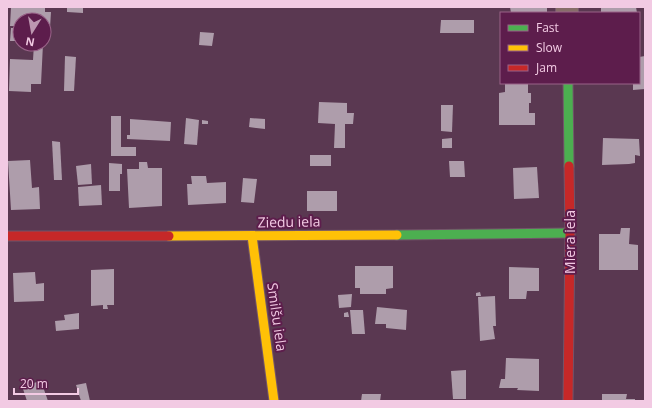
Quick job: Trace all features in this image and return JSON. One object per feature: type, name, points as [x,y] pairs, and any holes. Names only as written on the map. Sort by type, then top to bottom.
[{"type":"street","name":"Miera iela","points":[[568,84],[570,233],[568,401]]},
{"type":"street","name":"Ziedu iela","points":[[7,236],[252,236],[570,233]]},
{"type":"street","name":"Smilšu iela","points":[[252,236],[274,401]]},
{"type":"building","points":[[11,7],[45,7],[45,12],[12,12],[12,26],[10,26]]},
{"type":"building","points":[[67,7],[83,7],[83,13],[67,12]]},
{"type":"building","points":[[510,7],[547,7],[547,12],[511,12]]},
{"type":"building","points":[[601,7],[636,7],[637,12],[601,12]]},
{"type":"building","points":[[441,20],[474,20],[474,33],[440,33]]},
{"type":"building","points":[[11,28],[12,28],[12,41],[10,41]]},
{"type":"building","points":[[200,32],[214,33],[212,46],[199,45]]},
{"type":"building","points":[[34,52],[43,52],[41,84],[31,84],[31,92],[9,91],[10,59],[33,60]]},
{"type":"building","points":[[65,56],[76,57],[74,91],[64,91]]},
{"type":"building","points":[[645,56],[645,89],[633,90],[633,84],[640,84],[640,57]]},
{"type":"building","points":[[505,84],[528,84],[528,93],[531,93],[529,113],[535,113],[535,125],[499,125],[499,93],[505,92]]},
{"type":"building","points":[[319,102],[347,103],[347,113],[354,113],[353,124],[345,124],[345,148],[334,148],[335,124],[318,123]]},
{"type":"building","points":[[441,105],[453,105],[452,132],[441,131]]},
{"type":"building","points":[[111,116],[121,116],[121,147],[136,147],[136,156],[111,156]]},
{"type":"building","points":[[186,118],[199,120],[197,145],[184,144]]},
{"type":"building","points":[[250,118],[265,119],[265,129],[249,127]]},
{"type":"building","points":[[130,119],[171,122],[170,141],[127,139],[127,135],[130,135]]},
{"type":"building","points":[[202,120],[208,121],[208,124],[202,124]]},
{"type":"building","points":[[452,138],[452,148],[442,148],[442,139]]},
{"type":"building","points":[[603,138],[639,139],[640,156],[635,155],[635,163],[602,165]]},
{"type":"building","points":[[52,141],[60,142],[62,180],[54,180]]},
{"type":"building","points":[[310,155],[331,155],[331,166],[310,166]]},
{"type":"building","points":[[30,160],[32,188],[39,187],[40,209],[11,210],[8,161]]},
{"type":"building","points":[[449,161],[464,161],[465,177],[450,177]]},
{"type":"building","points":[[139,162],[147,162],[148,168],[162,168],[162,206],[129,208],[127,169],[139,169]]},
{"type":"building","points":[[109,163],[122,164],[122,174],[120,174],[120,191],[109,191]]},
{"type":"building","points":[[91,164],[92,184],[78,185],[76,166]]},
{"type":"building","points":[[537,167],[539,198],[514,199],[513,168]]},
{"type":"building","points":[[191,176],[206,176],[207,183],[226,182],[226,203],[188,205],[187,184],[192,184]]},
{"type":"building","points":[[243,178],[257,179],[254,203],[241,202]]},
{"type":"building","points":[[101,185],[102,205],[79,206],[78,187]]},
{"type":"building","points":[[307,191],[337,191],[337,211],[307,211]]},
{"type":"building","points":[[621,228],[630,228],[629,244],[638,245],[638,270],[599,270],[599,234],[620,234]]},
{"type":"building","points":[[355,266],[393,266],[393,288],[386,289],[386,294],[360,294],[360,288],[355,288]]},
{"type":"building","points":[[509,267],[539,268],[539,291],[527,291],[526,299],[509,299]]},
{"type":"building","points":[[114,269],[114,305],[107,305],[108,309],[103,309],[103,305],[91,306],[91,270]]},
{"type":"building","points":[[35,272],[36,284],[44,283],[44,301],[14,302],[13,273]]},
{"type":"building","points":[[480,292],[481,296],[476,296],[476,293]]},
{"type":"building","points":[[352,294],[351,307],[339,308],[338,295]]},
{"type":"building","points":[[495,296],[496,326],[493,326],[495,339],[480,341],[478,297]]},
{"type":"building","points":[[377,307],[407,310],[406,330],[386,328],[386,324],[375,324]]},
{"type":"building","points":[[350,310],[363,310],[365,334],[352,334]]},
{"type":"building","points":[[348,312],[349,317],[344,317],[344,313]]},
{"type":"building","points":[[79,313],[79,329],[56,331],[55,321],[65,320],[64,315]]},
{"type":"building","points":[[506,358],[539,359],[539,391],[517,390],[518,388],[499,388],[501,379],[505,379]]},
{"type":"building","points":[[466,370],[466,399],[453,399],[451,371]]},
{"type":"building","points":[[41,381],[48,401],[27,401],[22,386]]},
{"type":"building","points":[[86,383],[90,401],[81,401],[76,385]]},
{"type":"building","points":[[362,394],[381,394],[380,401],[361,401]]},
{"type":"building","points":[[602,394],[627,394],[626,399],[635,399],[635,401],[602,401]]},
{"type":"traffic: fast","points":[[568,84],[569,166]]},
{"type":"traffic: fast","points":[[397,235],[570,233]]},
{"type":"traffic: slow","points":[[169,236],[397,235]]},
{"type":"traffic: slow","points":[[252,236],[274,401]]},
{"type":"traffic: jam","points":[[568,401],[570,233],[569,166]]},
{"type":"traffic: jam","points":[[7,236],[169,236]]}]
